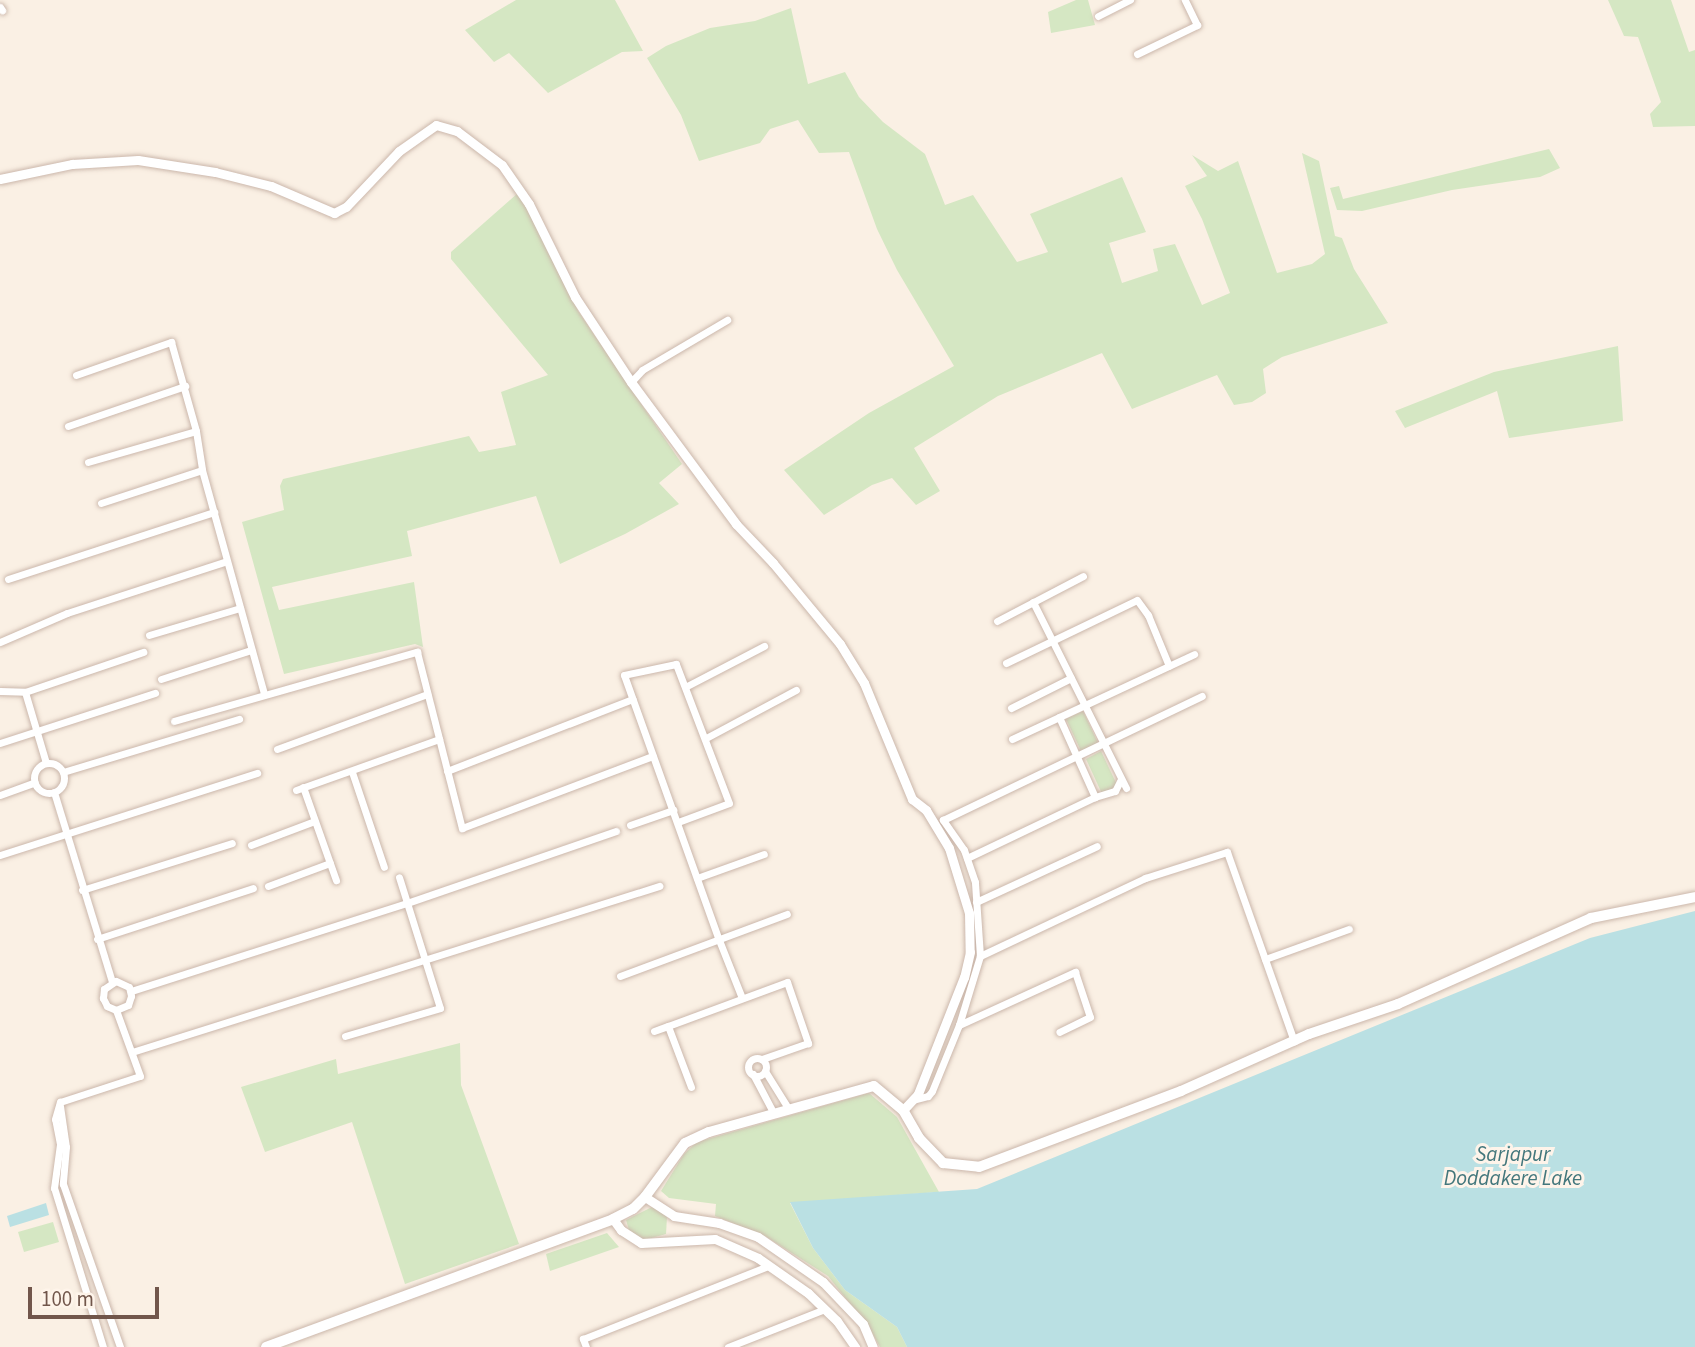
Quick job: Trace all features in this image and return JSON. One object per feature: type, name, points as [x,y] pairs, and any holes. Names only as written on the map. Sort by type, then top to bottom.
[{"type":"main road","points":[[266,1347],[613,1219],[633,1209],[645,1197],[685,1143],[709,1132],[874,1086],[902,1110],[919,1138],[943,1164],[979,1167],[1181,1091],[1294,1041],[1398,1004],[1591,918],[1695,897]]},
{"type":"street","points":[[1098,16],[1130,0]]},
{"type":"street","points":[[1137,54],[1197,25],[1185,0]]},
{"type":"street","points":[[0,178],[72,164],[138,160],[215,172],[271,186],[334,213],[346,207],[410,142],[436,125],[447,127],[502,165],[514,179],[558,258],[575,297],[631,382],[736,524],[773,563],[840,644],[864,682],[912,799],[926,810],[949,848],[969,913],[970,951],[964,977],[918,1094],[902,1110]]},
{"type":"street","points":[[631,382],[642,370],[727,320]]},
{"type":"street","points":[[76,374],[172,342],[196,430],[202,470],[264,693]]},
{"type":"street","points":[[68,426],[185,386]]},
{"type":"street","points":[[88,462],[196,430]]},
{"type":"street","points":[[101,503],[202,470]]},
{"type":"street","points":[[8,579],[214,512]]},
{"type":"street","points":[[0,642],[67,613],[227,561]]},
{"type":"street","points":[[997,621],[1083,576]]},
{"type":"street","points":[[1006,663],[1137,600],[1148,615],[1169,666]]},
{"type":"street","points":[[1033,602],[1126,788]]},
{"type":"street","points":[[149,635],[240,608]]},
{"type":"street","points":[[687,687],[764,646]]},
{"type":"street","points":[[161,679],[251,650]]},
{"type":"street","points":[[0,691],[25,692],[143,652]]},
{"type":"street","points":[[174,721],[264,693],[417,652],[462,828],[653,756]]},
{"type":"street","points":[[1012,738],[1194,654]]},
{"type":"street","points":[[678,822],[729,803],[676,664],[624,674],[741,998]]},
{"type":"street","points":[[1011,708],[1071,678]]},
{"type":"street","points":[[706,738],[796,690]]},
{"type":"street","points":[[25,692],[47,763]]},
{"type":"street","points":[[0,744],[155,693]]},
{"type":"street","points":[[277,749],[428,694]]},
{"type":"street","points":[[912,1100],[928,1096],[959,1025],[980,956],[975,882],[967,858],[943,820],[1202,696]]},
{"type":"street","points":[[447,771],[633,699]]},
{"type":"street","points":[[1059,717],[1096,797]]},
{"type":"street","points":[[63,772],[239,719]]},
{"type":"street","points":[[336,880],[300,788],[352,772],[439,739]]},
{"type":"street","points":[[47,763],[57,765],[63,772],[64,782],[54,792],[41,790],[35,782],[38,768],[47,763]]},
{"type":"street","points":[[352,772],[384,867]]},
{"type":"street","points":[[0,855],[257,773]]},
{"type":"street","points":[[967,858],[1096,797],[1115,791],[1121,779]]},
{"type":"street","points":[[0,795],[35,782]]},
{"type":"street","points":[[54,792],[111,982]]},
{"type":"street","points":[[630,825],[673,810]]},
{"type":"street","points":[[251,845],[315,821]]},
{"type":"street","points":[[131,991],[407,903],[616,831]]},
{"type":"street","points":[[82,890],[232,843]]},
{"type":"street","points":[[976,902],[1097,846]]},
{"type":"street","points":[[980,956],[1145,878],[1227,852],[1294,1041]]},
{"type":"street","points":[[697,878],[764,854]]},
{"type":"street","points":[[268,886],[330,863]]},
{"type":"street","points":[[345,1036],[440,1008],[399,877]]},
{"type":"street","points":[[132,1052],[659,887]]},
{"type":"street","points":[[97,939],[253,888]]},
{"type":"street","points":[[620,975],[787,914]]},
{"type":"street","points":[[1265,958],[1349,929]]},
{"type":"street","points":[[959,1025],[1075,972],[1090,1017],[1059,1032]]},
{"type":"street","points":[[111,982],[125,984],[131,991]]},
{"type":"street","points":[[60,1102],[140,1076],[116,1010],[107,1006],[103,998],[104,989],[111,982]]},
{"type":"street","points":[[654,1031],[787,982],[808,1043],[750,1061],[749,1070],[773,1112]]},
{"type":"street","points":[[116,1010],[128,1005],[131,991]]},
{"type":"street","points":[[668,1026],[691,1087]]},
{"type":"street","points":[[762,1059],[766,1063],[765,1071],[788,1108]]},
{"type":"street","points":[[753,1074],[761,1075],[765,1071]]},
{"type":"street","points":[[60,1102],[55,1119],[60,1144],[54,1188],[103,1347]]},
{"type":"street","points":[[60,1102],[60,1119],[66,1147],[63,1184],[120,1347]]},
{"type":"street","points":[[645,1197],[674,1216],[719,1223],[758,1237],[823,1282],[863,1324],[873,1347]]},
{"type":"street","points":[[613,1219],[621,1230],[641,1243],[715,1239],[768,1266],[808,1293],[825,1309],[855,1347]]},
{"type":"street","points":[[586,1347],[583,1339],[768,1266]]},
{"type":"street","points":[[728,1347],[825,1309]]},
{"type":"green space","points":[[516,0],[615,0],[643,51],[622,52],[548,93],[509,53],[494,62],[465,30]]},
{"type":"green space","points":[[1076,0],[1088,0],[1095,25],[1051,33],[1048,12]]},
{"type":"green space","points":[[1608,0],[1671,0],[1689,52],[1695,50],[1695,126],[1653,127],[1650,114],[1661,102],[1638,37],[1624,36]]},
{"type":"green space","points":[[791,8],[808,84],[845,72],[859,97],[883,122],[925,154],[945,205],[973,195],[1017,262],[1048,252],[1030,214],[1122,177],[1146,232],[1109,243],[1122,283],[1158,271],[1153,249],[1175,244],[1202,305],[1230,293],[1202,219],[1185,186],[1207,176],[1192,155],[1218,171],[1238,161],[1277,273],[1312,264],[1325,254],[1302,153],[1319,161],[1335,236],[1342,238],[1354,269],[1388,323],[1282,357],[1263,369],[1266,393],[1252,402],[1234,405],[1217,375],[1132,409],[1102,353],[998,396],[914,448],[940,491],[916,505],[892,478],[872,485],[824,515],[784,470],[869,413],[954,366],[897,270],[877,229],[849,152],[819,153],[798,120],[770,129],[760,143],[699,161],[681,115],[647,58],[666,46],[710,28],[755,21]]},
{"type":"green space","points":[[1549,149],[1560,168],[1540,177],[1452,190],[1362,211],[1337,210],[1330,188],[1339,186],[1343,199]]},
{"type":"green space","points":[[518,193],[554,258],[578,311],[682,464],[659,483],[679,504],[625,534],[560,564],[536,496],[407,531],[412,556],[272,587],[279,610],[414,582],[423,647],[415,644],[284,674],[242,522],[284,510],[280,486],[283,479],[469,436],[479,452],[516,445],[501,392],[548,375],[451,259],[451,252]]},
{"type":"green space","points":[[1618,346],[1623,421],[1509,438],[1497,391],[1405,428],[1395,411],[1494,372]]},
{"type":"green space","points":[[1083,711],[1098,743],[1081,751],[1066,719]]},
{"type":"green space","points":[[1101,751],[1119,789],[1103,796],[1086,759]]},
{"type":"green space","points":[[460,1043],[461,1085],[519,1244],[405,1284],[352,1122],[265,1152],[241,1087],[336,1059],[338,1074]]},
{"type":"green space","points":[[869,1093],[897,1117],[939,1192],[790,1203],[813,1248],[845,1290],[897,1327],[907,1347],[880,1347],[870,1329],[828,1276],[765,1236],[715,1216],[716,1204],[669,1198],[661,1191],[684,1154],[697,1142]]},
{"type":"green space","points":[[654,1206],[667,1217],[666,1234],[644,1240],[629,1230],[626,1220]]},
{"type":"green space","points":[[53,1222],[59,1242],[24,1252],[18,1232]]},
{"type":"green space","points":[[607,1233],[619,1247],[550,1271],[546,1254]]},
{"type":"water","name":"Sarjapur Doddakere Lake","points":[[1695,911],[1695,1347],[907,1347],[897,1327],[845,1290],[813,1248],[790,1202],[977,1189],[1590,938]]},
{"type":"water","points":[[46,1203],[49,1215],[10,1227],[7,1216]]}]
